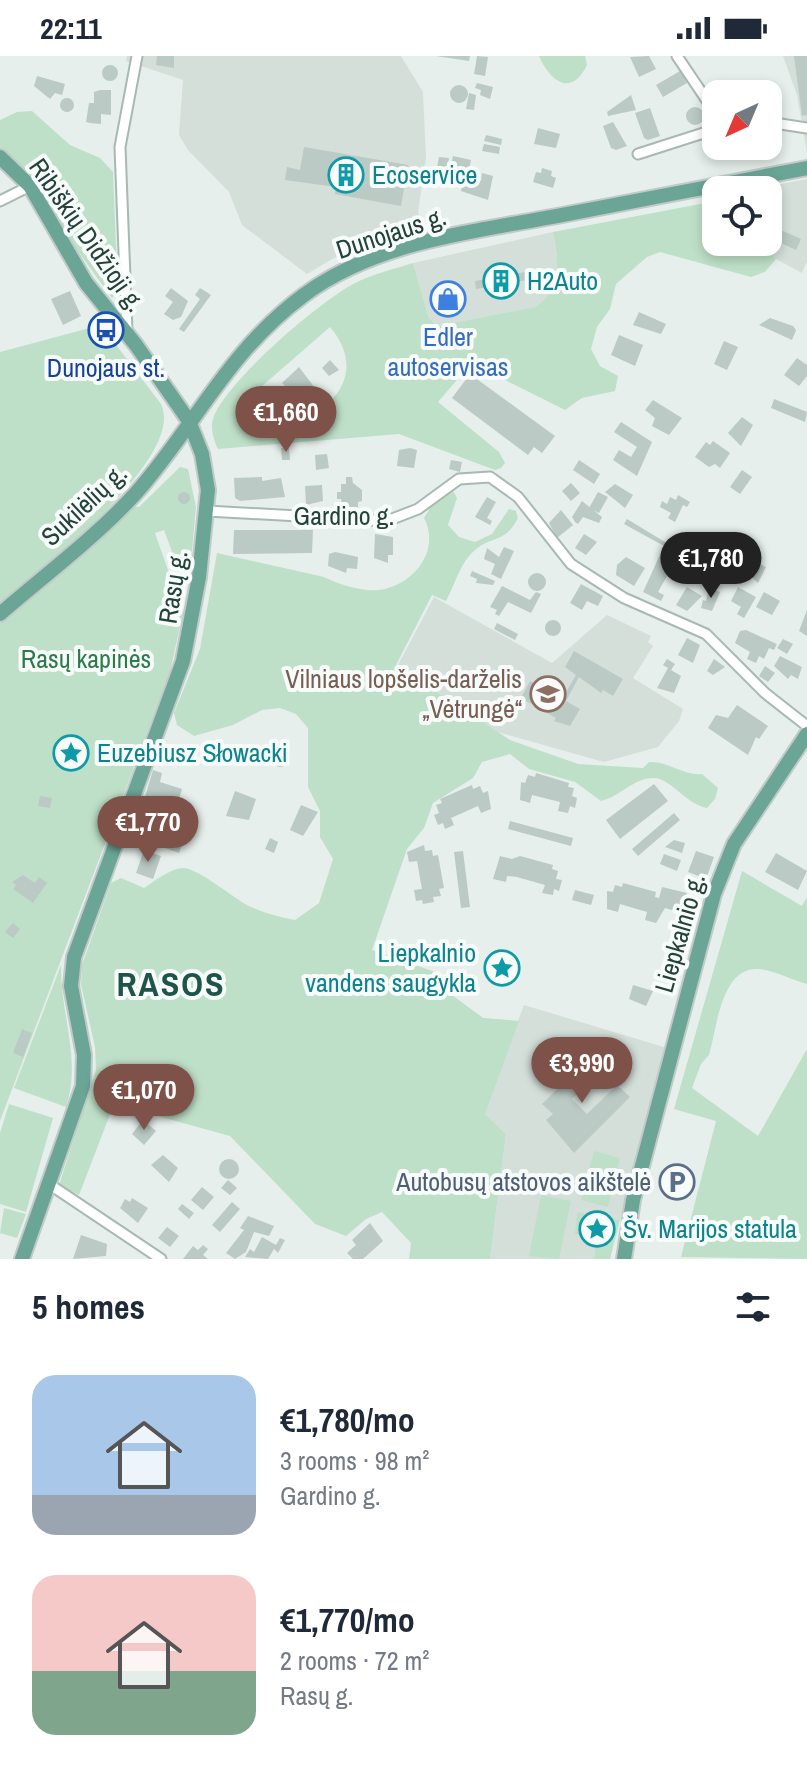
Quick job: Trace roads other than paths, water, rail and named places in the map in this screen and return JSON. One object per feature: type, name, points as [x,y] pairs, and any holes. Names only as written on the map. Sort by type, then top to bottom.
[{"type":"main road","name":"Ribiškių Didžioji g.","points":[[0,157],[30,186],[73,263],[189,421]]},
{"type":"main road","name":"Dunojaus g.","points":[[189,421],[233,361],[256,336],[305,294],[353,267],[452,237],[807,168]]},
{"type":"main road","name":"Rasų g.","points":[[22,1259],[79,1099],[85,1071],[71,986],[74,957],[183,661],[198,589],[208,490],[202,454],[189,421]]},
{"type":"main road","name":"Sukilėlių g.","points":[[0,614],[126,503],[189,421]]},
{"type":"main road","name":"Liepkalnio g.","points":[[624,1259],[633,1200],[656,1107],[719,881],[742,831],[807,734]]},
{"type":"street","points":[[127,333],[121,132],[137,56]]},
{"type":"street","points":[[677,56],[702,93]]},
{"type":"street","points":[[782,124],[807,128]]},
{"type":"street","points":[[638,154],[702,133]]},
{"type":"street","points":[[0,201],[30,186]]},
{"type":"street","points":[[107,309],[126,297]]},
{"type":"street","name":"Gardino g.","points":[[207,511],[387,521],[418,509],[459,479],[490,477],[518,497],[571,564],[624,598],[691,624],[706,634],[765,693],[807,726]]},
{"type":"street","points":[[49,1184],[161,1259]]},
{"type":"place","name":"Ecoservice","points":[[346,175]]},
{"type":"place","name":"H2Auto","points":[[501,281]]},
{"type":"place","name":"Edler autoservisas","points":[[448,299]]},
{"type":"place","name":"Dunojaus st.","points":[[106,330]]},
{"type":"place","name":"Vilniaus lopšelis-darželis „Vėtrungė“","points":[[548,694]]},
{"type":"place","name":"Euzebiusz Słowacki","points":[[71,753]]},
{"type":"place","name":"Liepkalnio vandens saugykla","points":[[502,968]]},
{"type":"place","name":"Autobusų atstovos aikštelė","points":[[677,1182]]},
{"type":"place","name":"Šv. Marijos statula","points":[[597,1229]]},
{"type":"district","name":"RASOS","points":[[171,984]]},
{"type":"park label","name":"Rasų kapinės","points":[[86,659]]}]
